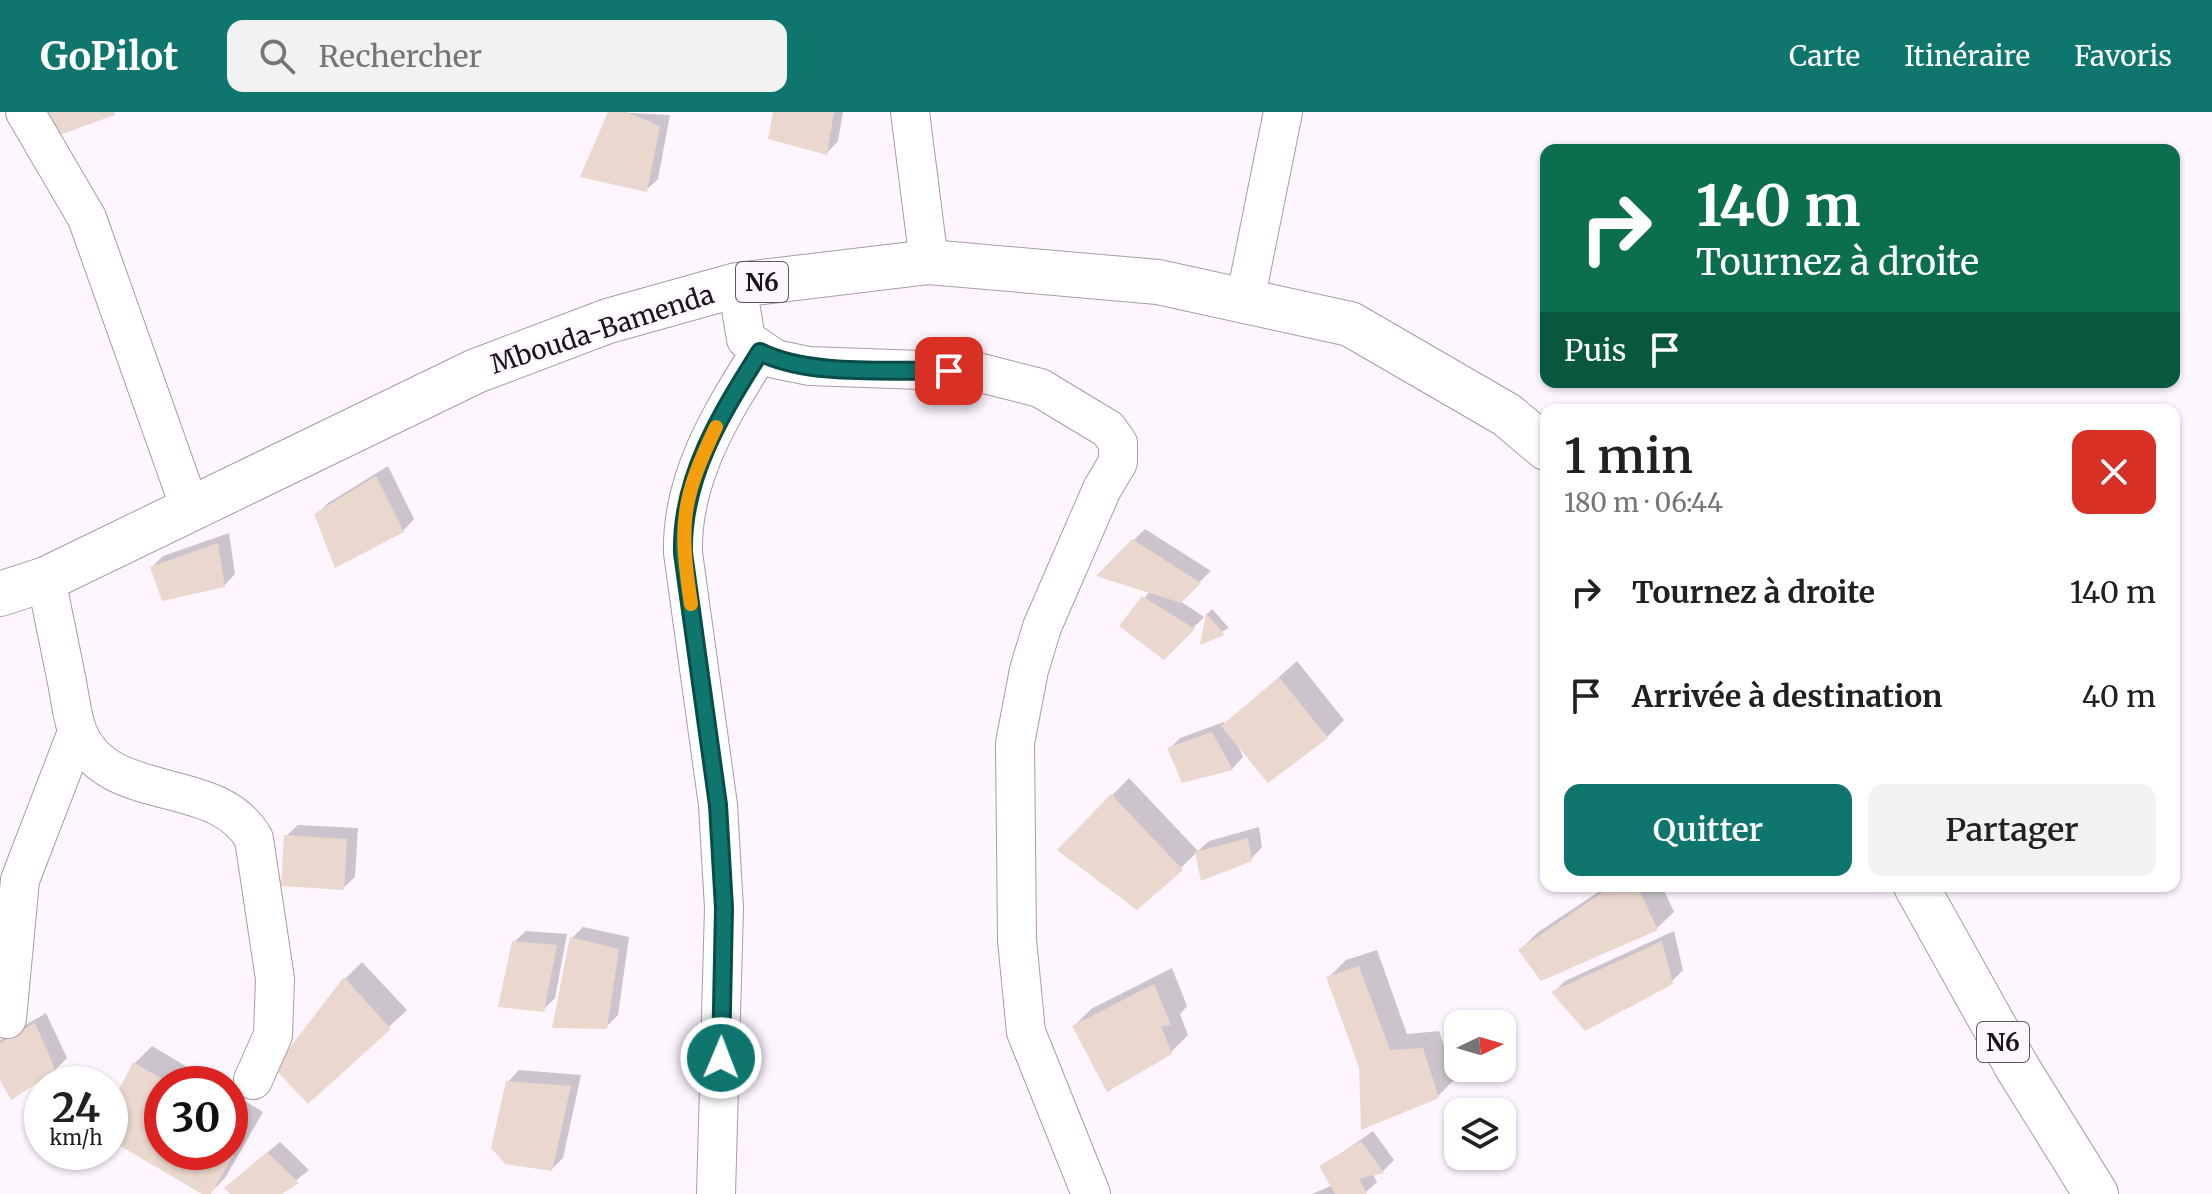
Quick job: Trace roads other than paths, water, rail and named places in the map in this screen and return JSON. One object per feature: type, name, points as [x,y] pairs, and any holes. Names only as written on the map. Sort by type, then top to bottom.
[{"type":"highway","name":"Mbouda-Bamenda","points":[[0,594],[46,579],[476,371],[608,321],[737,285],[929,262],[1158,282],[1350,324],[1507,415],[1540,443]]},
{"type":"highway","name":"N6","points":[[1919,892],[2017,1067],[2096,1194]]},
{"type":"street","points":[[25,112],[87,218],[190,508]]},
{"type":"street","points":[[910,112],[929,262]]},
{"type":"street","points":[[1245,301],[1283,112]]},
{"type":"street","points":[[737,285],[746,339],[760,352],[775,359],[809,366],[977,372],[1001,377],[1040,388],[1108,429],[1118,443],[1118,462],[1102,489],[1042,627],[1029,670],[1015,743],[1017,940],[1026,1032],[1091,1194]]},
{"type":"street","points":[[716,1194],[724,908],[718,805],[682,523],[696,468],[725,407],[760,352]]},
{"type":"street","points":[[46,579],[77,732],[95,756],[126,779],[218,803],[246,824],[254,839],[275,979],[273,1035],[253,1080]]},
{"type":"street","points":[[7,1019],[20,880],[77,732]]}]
